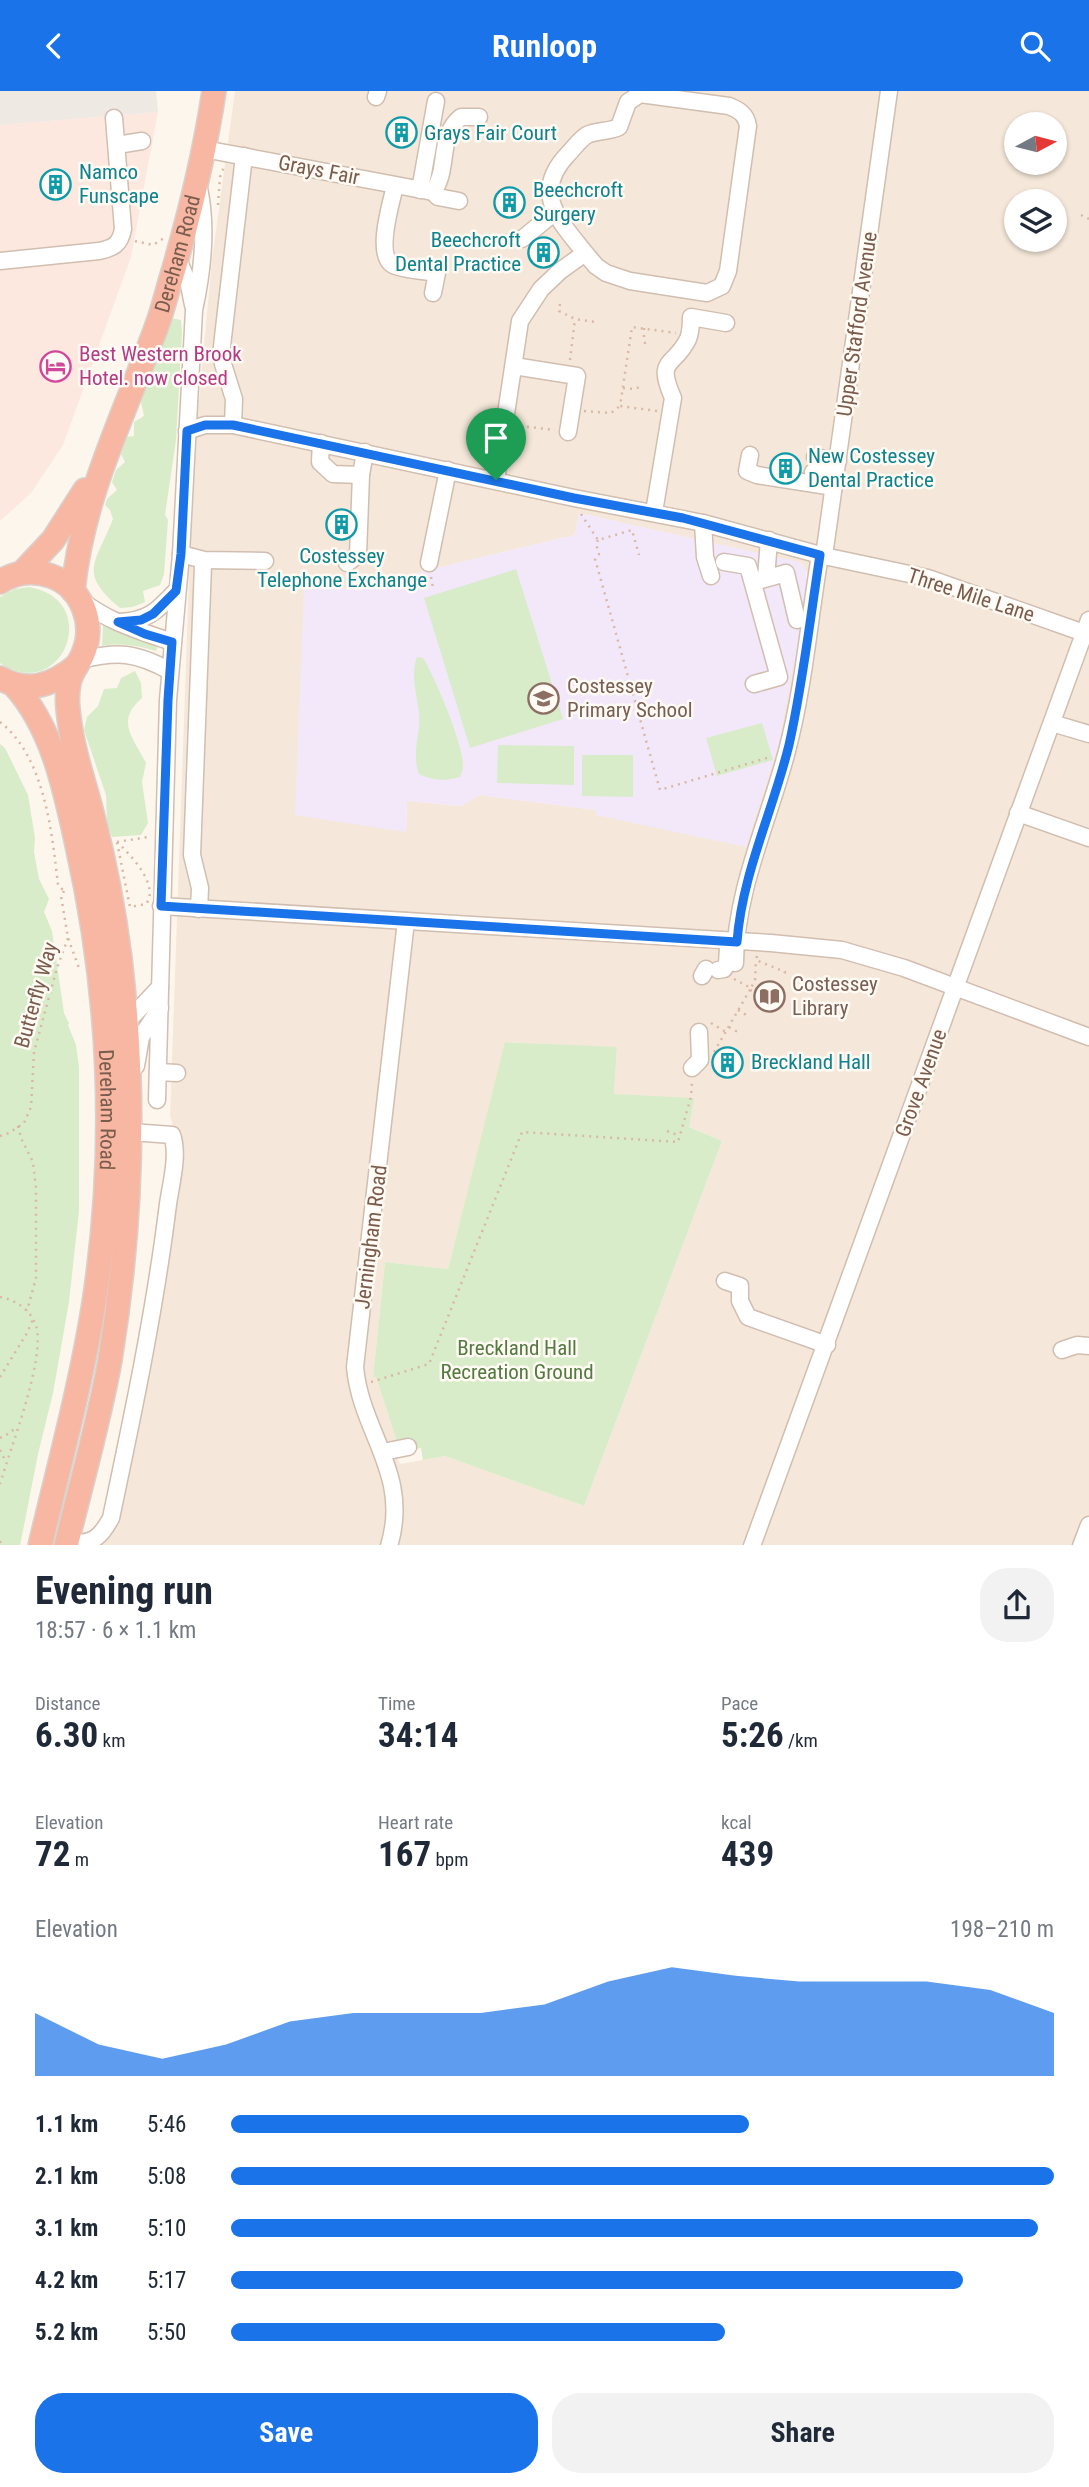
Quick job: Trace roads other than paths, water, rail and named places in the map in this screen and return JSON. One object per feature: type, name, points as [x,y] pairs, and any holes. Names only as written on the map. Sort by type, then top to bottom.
[{"type":"highway","name":"Dereham Road","points":[[76,595],[77,553],[82,532],[107,451],[157,325],[188,218],[214,91]]},
{"type":"highway","name":"Dereham Road","points":[[9,574],[59,532],[107,451]]},
{"type":"highway","name":"Dereham Road","points":[[9,574],[38,573],[52,576],[76,595],[86,613],[88,632],[69,682],[67,702],[70,729],[106,874],[120,957],[126,1023],[131,1132],[123,1260],[109,1361],[73,1544]]},
{"type":"highway","name":"Dereham Road","points":[[5,681],[42,686],[60,680],[78,663]]},
{"type":"highway","name":"Dereham Road","points":[[5,681],[24,696],[52,748],[82,865],[105,1025],[108,1102],[105,1198],[94,1302],[76,1399],[41,1541]]},
{"type":"highway","points":[[108,1102],[116,1093],[118,1083],[117,1033],[126,1023]]},
{"type":"highway","points":[[41,1541],[73,1544]]},
{"type":"street","name":"Upper Stafford Avenue","points":[[733,941],[789,745],[800,692],[836,474],[889,91]]},
{"type":"street","points":[[640,94],[729,106],[739,110],[747,121],[729,271],[722,286],[707,293],[615,277],[596,266],[554,213],[550,202],[548,165],[591,133],[619,127],[628,102],[640,94]]},
{"type":"street","points":[[427,191],[436,101]]},
{"type":"street","points":[[427,191],[441,180],[447,135],[452,124],[461,117],[480,117]]},
{"type":"street","points":[[0,261],[99,251],[113,248],[121,240],[127,178],[117,145],[114,118]]},
{"type":"street","points":[[117,145],[142,141]]},
{"type":"street","name":"Grays Fair","points":[[204,149],[359,177],[427,191],[438,197],[459,201]]},
{"type":"street","points":[[233,425],[234,399],[223,364],[222,345],[244,156]]},
{"type":"street","points":[[157,1100],[170,671],[181,554],[194,310],[200,285],[204,218],[197,181]]},
{"type":"street","points":[[395,186],[384,244],[385,257],[393,265],[437,273]]},
{"type":"street","points":[[522,239],[554,213]]},
{"type":"street","points":[[496,480],[520,321],[541,289],[585,253]]},
{"type":"street","points":[[433,293],[440,256]]},
{"type":"street","points":[[177,257],[189,285],[194,310]]},
{"type":"street","points":[[654,512],[673,397],[665,371],[669,361],[688,341],[691,317],[726,323]]},
{"type":"street","points":[[514,366],[577,376],[568,432]]},
{"type":"street","name":"Three Mile Lane","points":[[187,431],[205,425],[233,425],[574,498],[654,512],[822,556],[928,578],[1087,626]]},
{"type":"street","points":[[321,443],[320,462],[333,474],[361,475]]},
{"type":"street","points":[[347,563],[358,555],[361,475],[365,452]]},
{"type":"street","points":[[750,455],[747,471],[757,475],[836,474]]},
{"type":"street","points":[[814,465],[836,474]]},
{"type":"street","points":[[429,563],[448,470]]},
{"type":"street","points":[[704,523],[705,557],[711,576]]},
{"type":"street","points":[[754,684],[779,677],[760,580],[769,540]]},
{"type":"street","points":[[181,554],[204,560],[247,552],[265,561]]},
{"type":"street","points":[[724,562],[748,566],[760,580]]},
{"type":"street","points":[[199,909],[200,888],[192,855],[203,565]]},
{"type":"street","points":[[760,580],[786,573],[797,621]]},
{"type":"street","points":[[118,622],[141,620],[153,614],[176,591]]},
{"type":"street","name":"Dereham Road","points":[[76,595],[93,609],[118,622],[172,642]]},
{"type":"street","name":"Grove Avenue","points":[[752,1545],[1087,626]]},
{"type":"street","name":"Dereham Road","points":[[78,663],[110,653],[128,654],[150,660],[170,671]]},
{"type":"street","points":[[1052,723],[1089,734]]},
{"type":"street","points":[[1018,813],[1089,838]]},
{"type":"street","points":[[161,906],[842,950],[904,968],[1089,1037]]},
{"type":"street","name":"Jerningham Road","points":[[388,1545],[396,1506],[391,1479],[357,1385],[355,1367],[406,921]]},
{"type":"street","points":[[733,941],[735,971]]},
{"type":"street","points":[[709,972],[723,969],[727,964],[733,941]]},
{"type":"street","name":"Dereham Road","points":[[126,1023],[160,987]]},
{"type":"street","name":"Dereham Road","points":[[130,1085],[141,1037],[160,1008]]},
{"type":"street","points":[[692,1068],[700,1060],[705,1028]]},
{"type":"street","points":[[158,1072],[177,1073]]},
{"type":"street","name":"Dereham Road","points":[[73,1544],[101,1535],[111,1518],[145,1353],[175,1152],[172,1135],[131,1132]]},
{"type":"street","points":[[725,1281],[740,1286],[740,1301],[748,1317],[827,1345]]},
{"type":"street","points":[[1062,1350],[1077,1345],[1089,1346]]},
{"type":"street","points":[[383,1452],[408,1447]]},
{"type":"street","points":[[1081,1545],[1089,1525]]},
{"type":"place","name":"Grays Fair Court","points":[[401,133]]},
{"type":"place","name":"Namco Funscape","points":[[56,184]]},
{"type":"place","name":"Beechcroft Surgery","points":[[510,202]]},
{"type":"place","name":"Beechcroft Dental Practice","points":[[544,252]]},
{"type":"place","name":"Best Western Brook Hotel. now closed","points":[[56,366]]},
{"type":"place","name":"New Costessey Dental Practice","points":[[785,468]]},
{"type":"place","name":"Costessey Telephone Exchange","points":[[342,524]]},
{"type":"place","name":"Costessey Primary School","points":[[544,698]]},
{"type":"place","name":"Costessey Library","points":[[769,996]]},
{"type":"place","name":"Breckland Hall","points":[[728,1062]]},
{"type":"park label","name":"Breckland Hall Recreation Ground","points":[[517,1360]]}]
